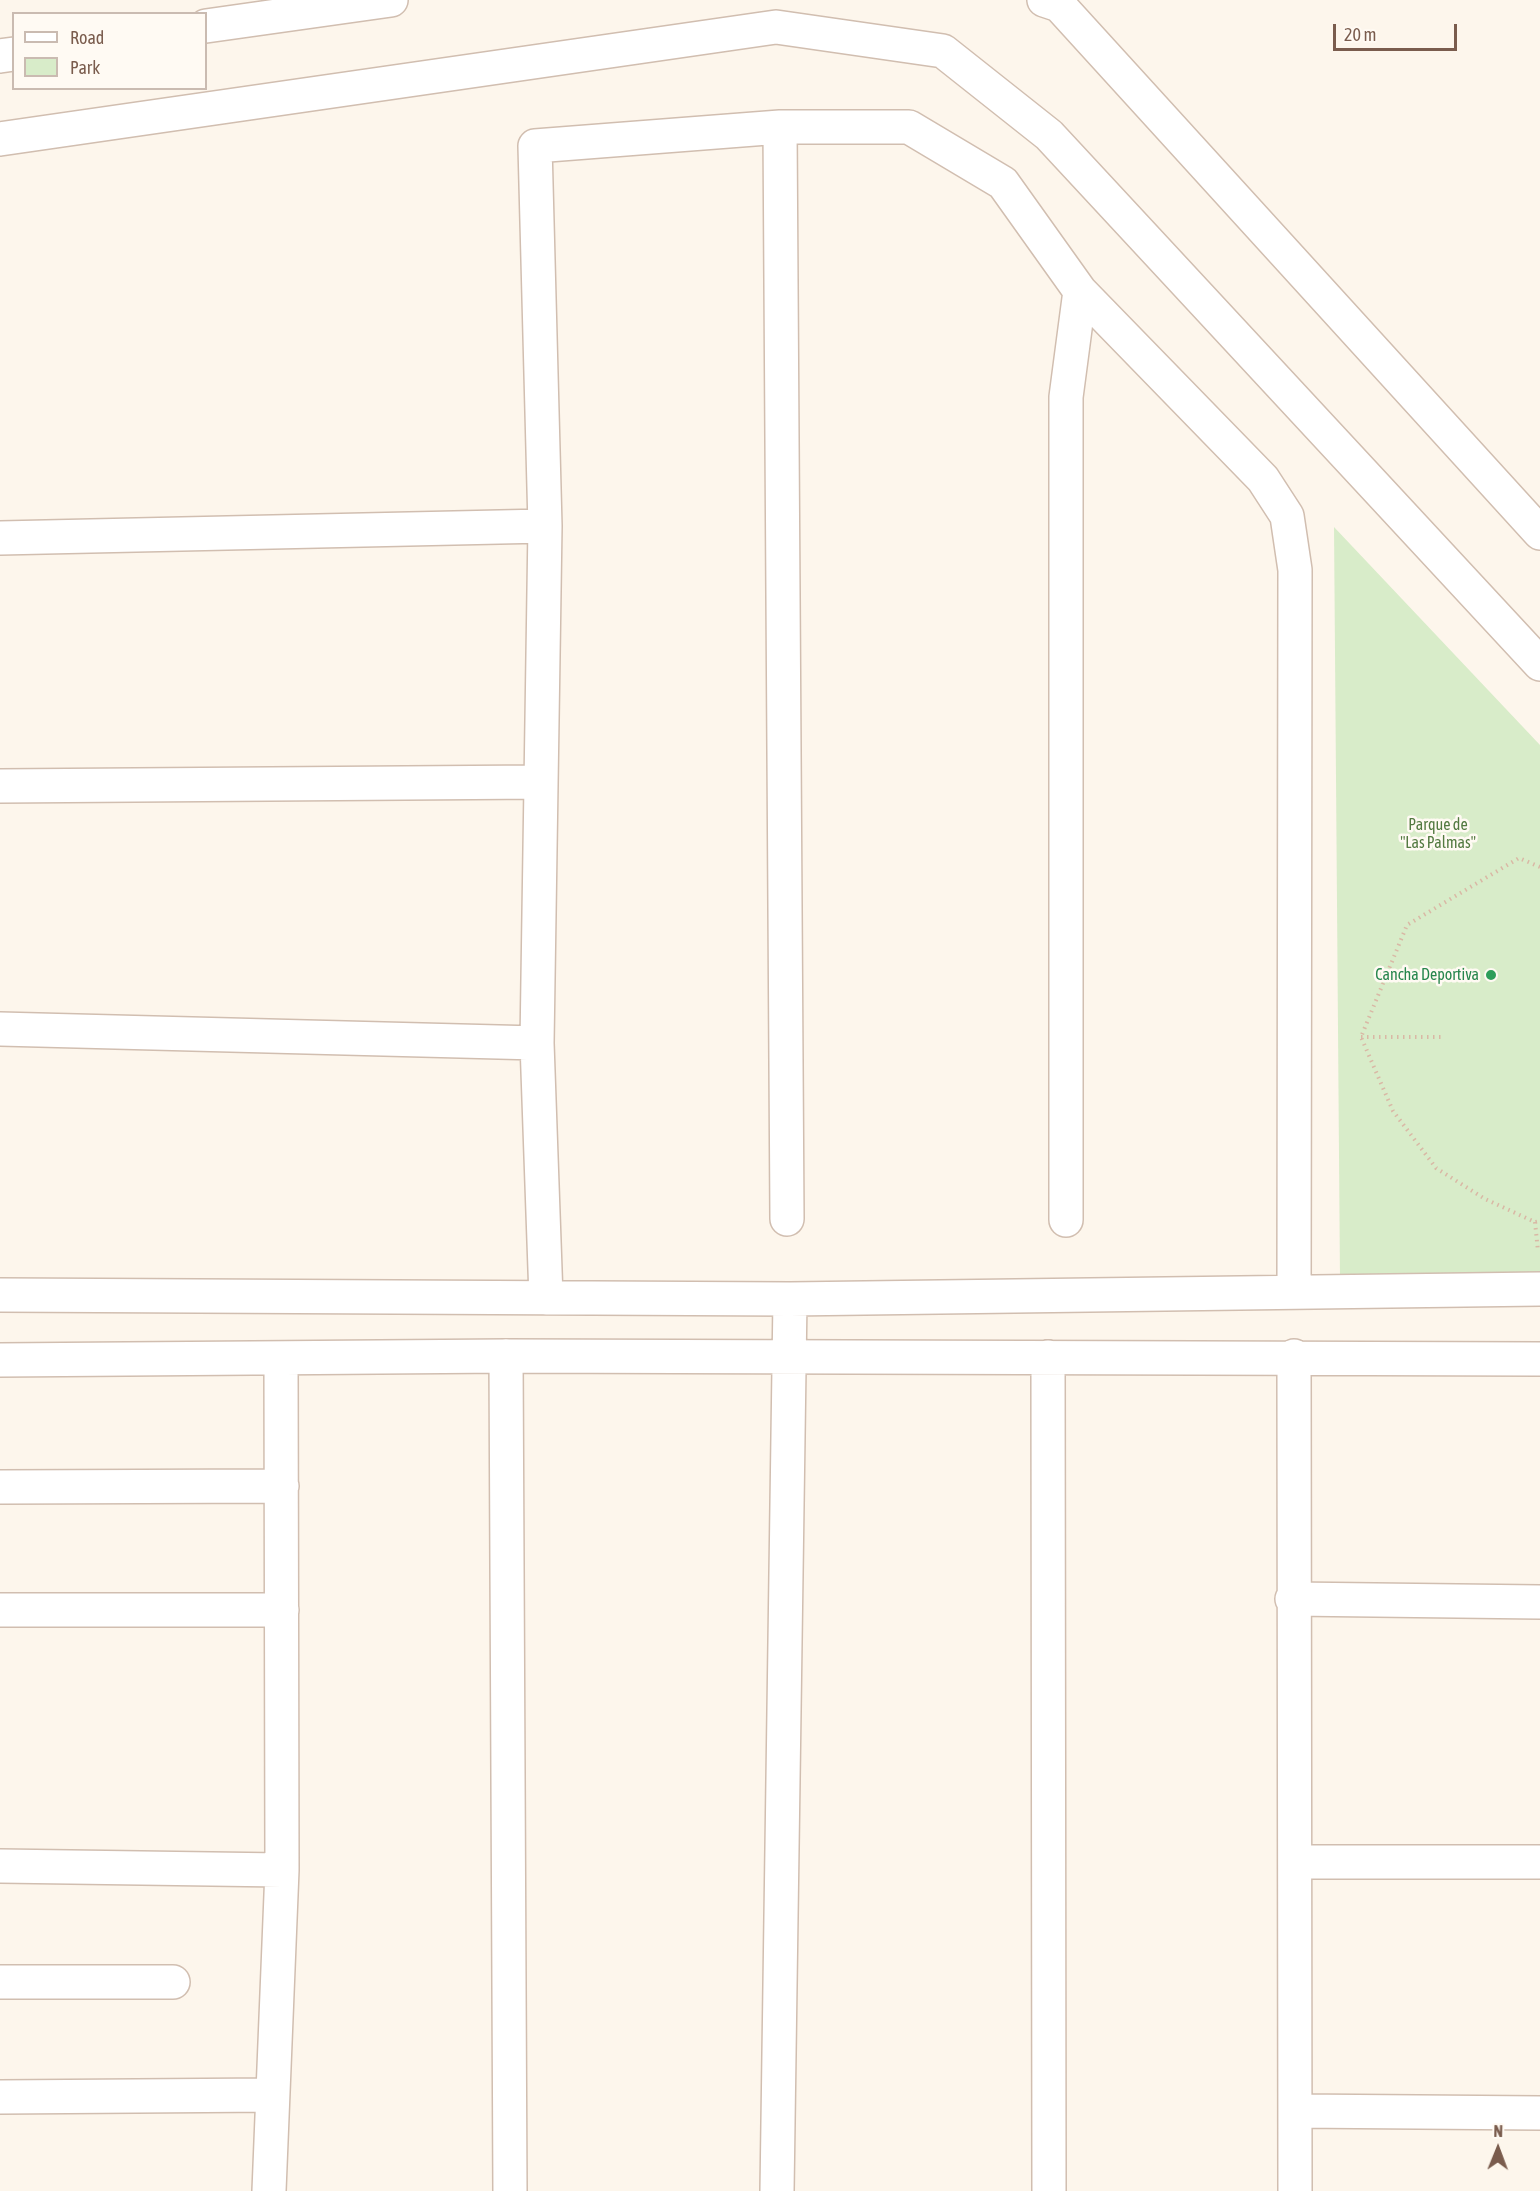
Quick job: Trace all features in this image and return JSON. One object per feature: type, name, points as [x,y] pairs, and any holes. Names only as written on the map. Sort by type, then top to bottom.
[{"type":"street","points":[[207,26],[391,0]]},
{"type":"street","points":[[1044,0],[1059,5],[1540,533]]},
{"type":"street","points":[[0,139],[776,27],[943,51],[1049,135],[1540,664]]},
{"type":"street","points":[[780,127],[787,1219]]},
{"type":"street","points":[[546,1298],[537,1043],[545,526],[535,146],[780,127],[909,128],[1003,183],[1080,291],[1263,479],[1287,516],[1295,570],[1294,1291]]},
{"type":"street","points":[[1065,1220],[1066,397],[1080,291]]},
{"type":"street","points":[[0,538],[545,526]]},
{"type":"street","points":[[0,786],[540,782]]},
{"type":"street","points":[[0,1029],[537,1043]]},
{"type":"street","points":[[0,1296],[790,1299],[1540,1289]]},
{"type":"street","points":[[777,2191],[791,1358],[790,1299]]},
{"type":"street","points":[[506,1356],[510,2191]]},
{"type":"street","points":[[0,1360],[506,1356],[791,1358],[1294,1356],[1540,1359]]},
{"type":"street","points":[[1294,1356],[1292,1599],[1295,2191]]},
{"type":"street","points":[[1048,1357],[1049,2191]]},
{"type":"street","points":[[269,2191],[282,1870],[281,1358]]},
{"type":"street","points":[[0,1487],[282,1486]]},
{"type":"street","points":[[1292,1599],[1540,1602]]},
{"type":"street","points":[[0,1610],[282,1610]]},
{"type":"street","points":[[1295,1862],[1540,1862]]},
{"type":"street","points":[[0,1866],[282,1870]]},
{"type":"street","points":[[0,1982],[174,1982]]},
{"type":"street","points":[[0,2097],[272,2095]]},
{"type":"street","points":[[1296,2111],[1540,2113]]},
{"type":"path","points":[[1540,867],[1519,858],[1407,925],[1361,1037],[1393,1111],[1436,1168],[1485,1199],[1535,1222],[1540,1221]]},
{"type":"path","points":[[1361,1037],[1444,1037]]},
{"type":"green space","name":"Parque de \"Las Palmas\"","points":[[1334,527],[1540,745],[1540,1276],[1340,1279]]},
{"type":"place","name":"Cancha Deportiva","points":[[1491,975]]}]
